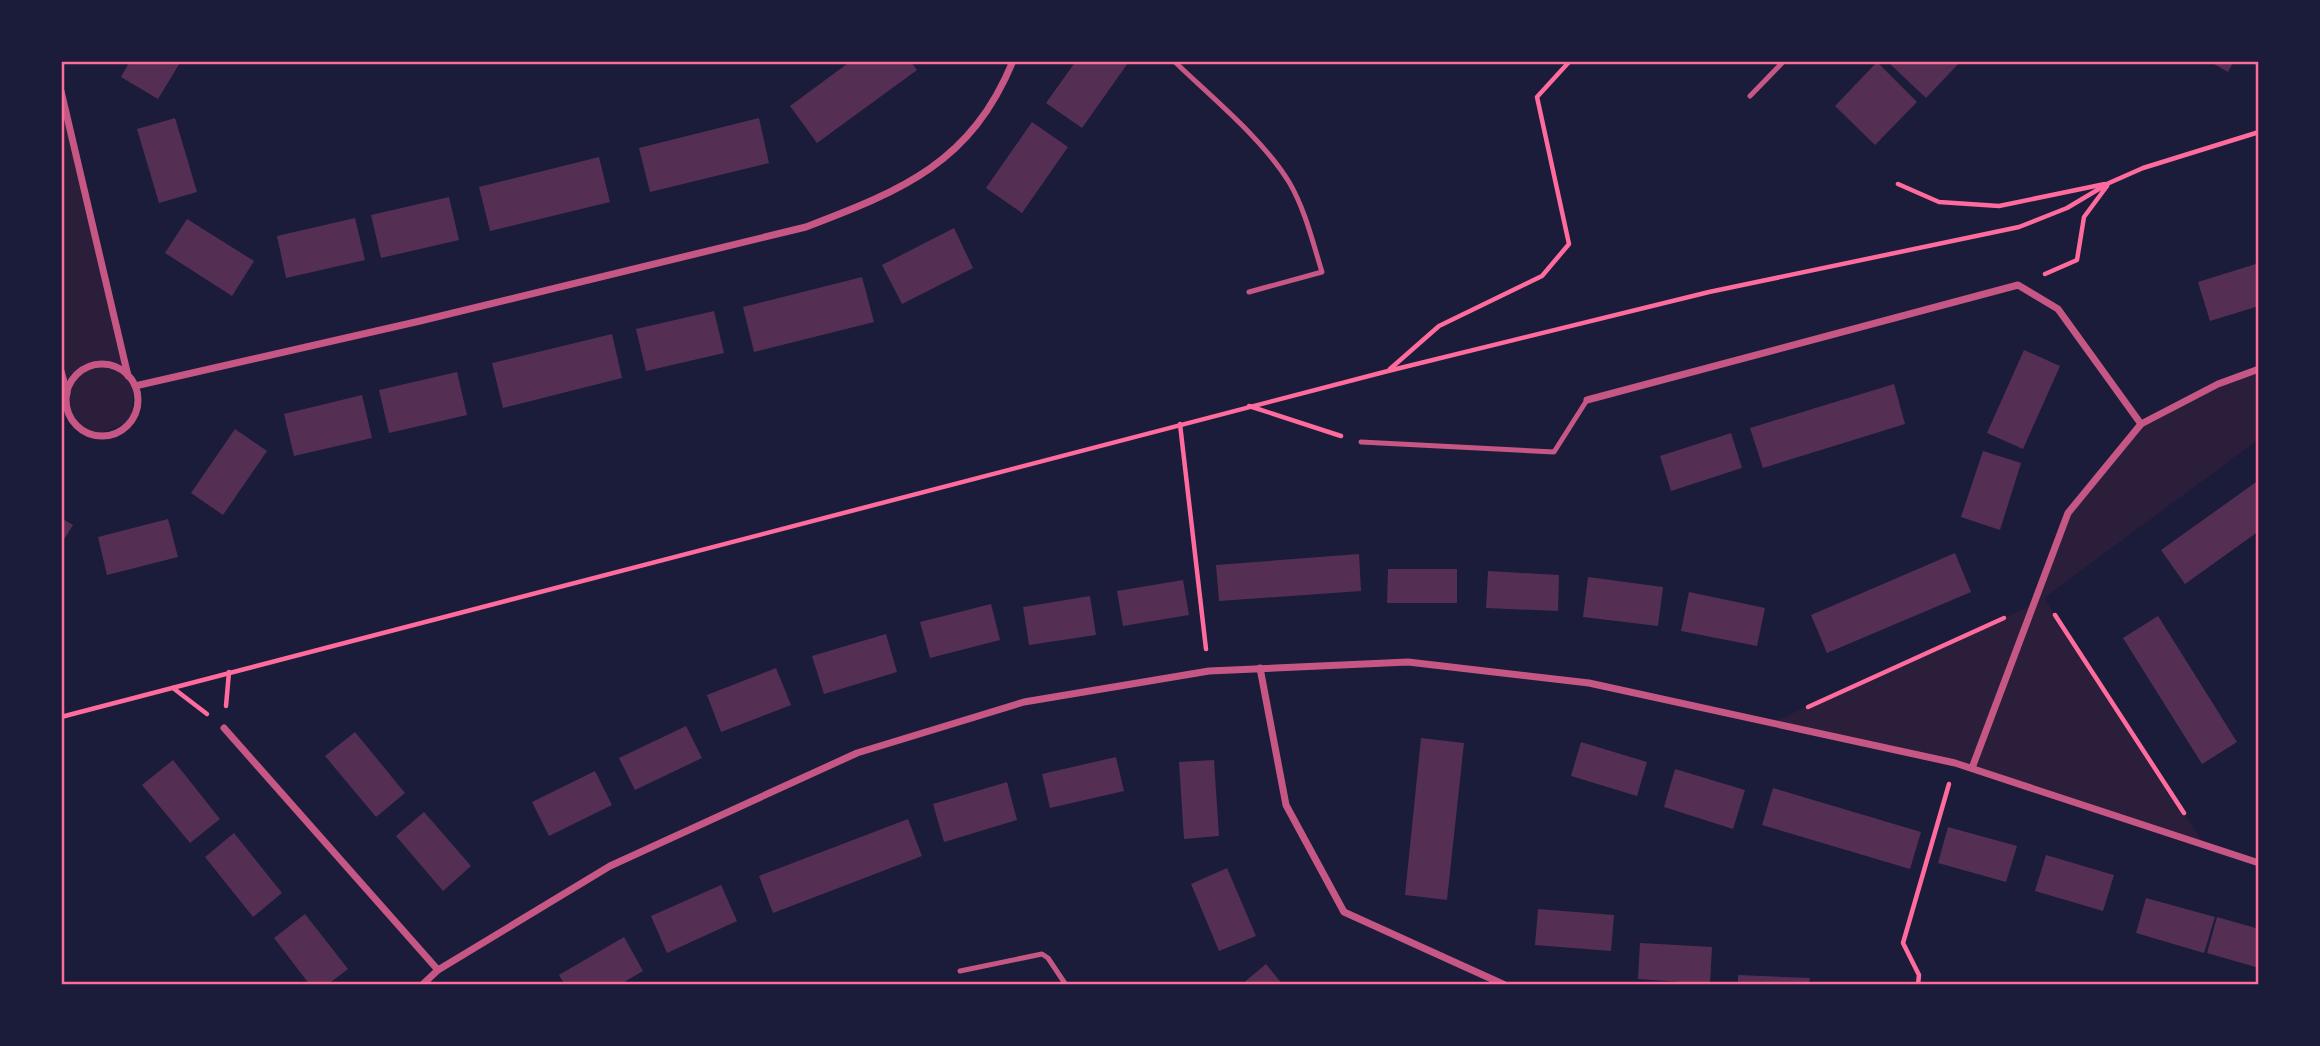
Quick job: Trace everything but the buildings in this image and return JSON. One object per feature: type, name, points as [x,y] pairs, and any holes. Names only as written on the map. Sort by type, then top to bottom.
[{"type":"street","points":[[135,386],[806,227],[857,208],[906,185],[936,165],[969,135],[999,94],[1013,61]]},
{"type":"street","points":[[61,91],[128,376]]},
{"type":"street","points":[[1587,400],[2018,285],[2058,309],[2141,424]]},
{"type":"street","points":[[94,365],[106,365],[118,368],[128,376],[135,386],[138,398],[136,411],[130,422],[119,432],[107,436],[94,435],[78,427],[64,407],[72,380],[80,371],[94,365]]},
{"type":"street","points":[[1972,768],[2068,513],[2141,424],[2218,384],[2259,369]]},
{"type":"street","points":[[61,371],[67,393]]},
{"type":"street","points":[[422,985],[438,970],[610,866],[857,753],[1024,702],[1209,671],[1408,662],[1589,683],[1955,763],[2259,863]]},
{"type":"street","points":[[1260,668],[1286,805],[1344,912],[1505,985]]},
{"type":"street","points":[[224,728],[438,970]]},
{"type":"lane","points":[[1174,61],[1273,158],[1290,184],[1304,215],[1322,272],[1249,292]]},
{"type":"lane","points":[[1750,96],[1784,61]]},
{"type":"lane","points":[[1361,442],[1554,452],[1587,400]]},
{"type":"lane","points":[[960,971],[1042,954],[1048,958],[1066,985]]},
{"type":"path","points":[[1388,371],[1439,327],[1542,276],[1569,244],[1537,97],[1569,62]]},
{"type":"path","points":[[61,718],[1388,371],[1709,292],[2019,228],[2067,208],[2109,183],[2143,168],[2259,132]]},
{"type":"path","points":[[1898,184],[1939,202],[1999,206],[2109,183]]},
{"type":"path","points":[[2018,285],[2077,260],[2084,217],[2109,183]]},
{"type":"path","points":[[1249,406],[1361,442]]},
{"type":"path","points":[[1180,424],[1209,671]]},
{"type":"path","points":[[2039,590],[2205,845]]},
{"type":"path","points":[[1771,723],[2034,605]]},
{"type":"path","points":[[224,728],[229,673]]},
{"type":"path","points":[[173,688],[224,728]]},
{"type":"path","points":[[1918,985],[1919,975],[1903,943],[1955,763]]},
{"type":"shaded area","points":[[61,86],[135,386],[130,422],[95,435],[70,417],[61,381]]},
{"type":"shaded area","points":[[2259,369],[2259,439],[2044,598],[2205,845],[1972,768],[1771,723],[2033,605],[2068,513],[2141,424],[2218,384]]}]
